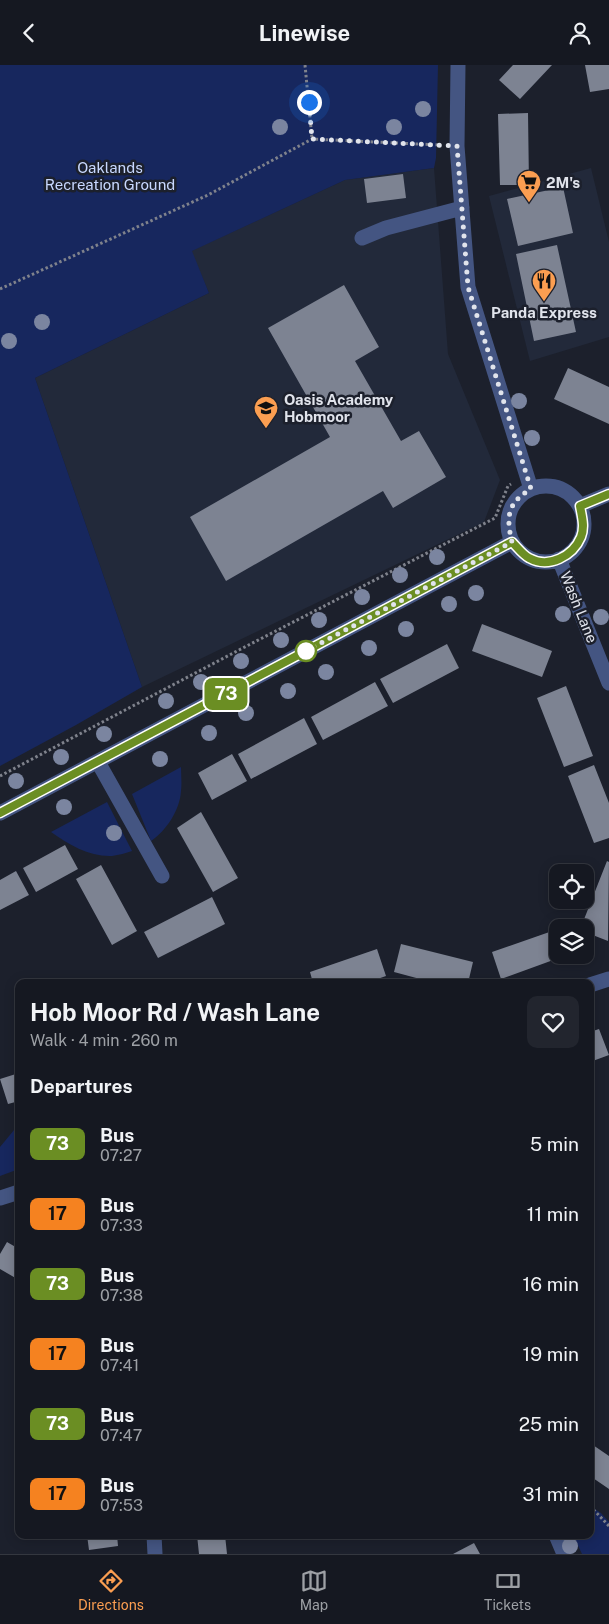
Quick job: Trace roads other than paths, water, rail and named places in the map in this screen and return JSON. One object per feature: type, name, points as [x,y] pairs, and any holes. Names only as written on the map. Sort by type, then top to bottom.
[{"type":"street","points":[[458,65],[457,146],[468,287],[531,489]]},
{"type":"street","points":[[362,238],[386,228],[462,208]]},
{"type":"street","points":[[0,813],[512,542],[508,525],[509,513],[513,504],[522,494],[531,489],[541,486],[562,489],[580,506],[609,494]]},
{"type":"street","name":"Wash Lane","points":[[512,542],[529,558],[551,562],[560,559],[574,550],[582,537],[584,523],[580,506]]},
{"type":"street","name":"Wash Lane","points":[[560,559],[609,683]]},
{"type":"street","points":[[98,761],[162,876]]},
{"type":"street","points":[[594,984],[609,979]]},
{"type":"street","points":[[0,1198],[15,1193]]},
{"type":"street","points":[[154,1539],[155,1554]]},
{"type":"street","points":[[558,1539],[564,1554]]},
{"type":"place","name":"2M's","points":[[529,203]]},
{"type":"place","name":"Panda Express","points":[[544,302]]},
{"type":"place","name":"Oasis Academy Hobmoor","points":[[266,429]]},
{"type":"park label","name":"Oaklands Recreation Ground","points":[[110,176]]}]
